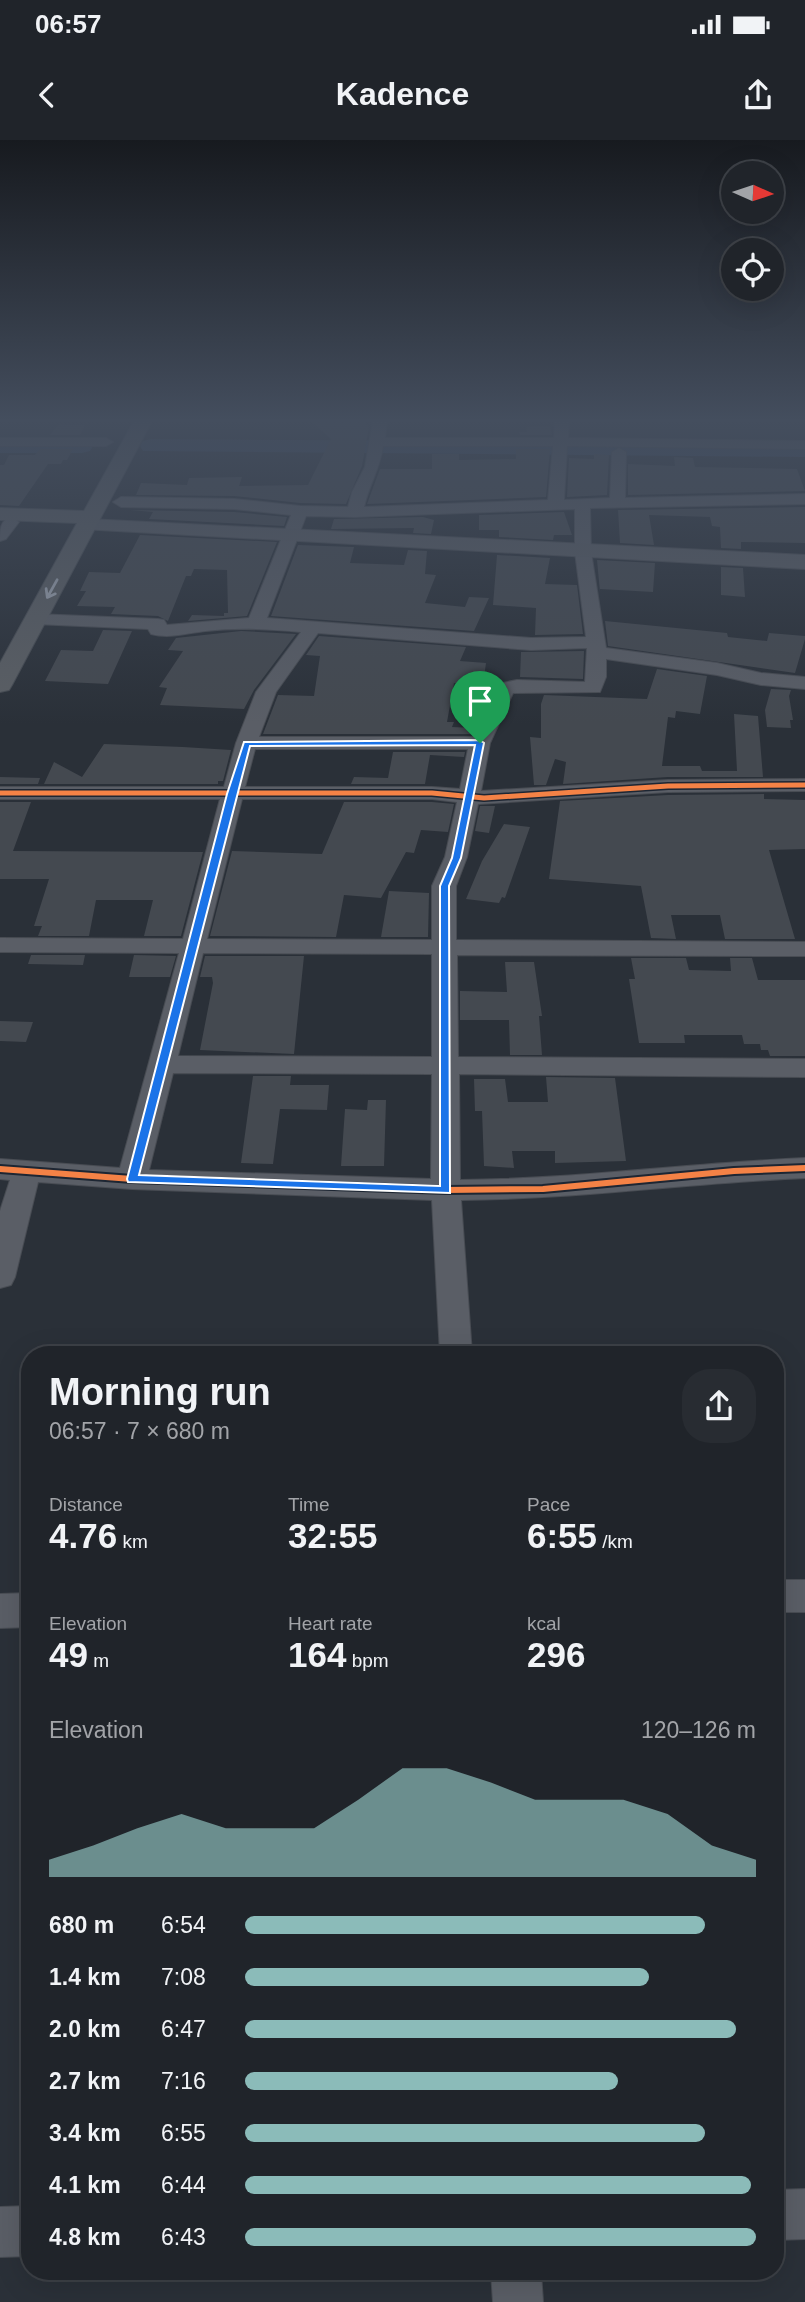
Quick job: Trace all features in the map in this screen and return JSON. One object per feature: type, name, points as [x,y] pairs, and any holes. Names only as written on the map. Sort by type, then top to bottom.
[{"type":"highway","points":[[0,685],[35,619],[73,524],[3,523]]},
{"type":"main road","points":[[73,524],[293,524],[805,562]]},
{"type":"main road","points":[[584,546],[805,553]]},
{"type":"street","points":[[287,522],[293,524],[304,522]]},
{"type":"street","points":[[456,1346],[446,1190],[444,886],[456,858],[480,743],[505,688],[593,688],[597,681],[596,647],[584,546],[586,522]]},
{"type":"street","points":[[256,623],[293,524]]},
{"type":"street","points":[[35,619],[158,624],[157,629],[186,632],[200,626],[256,623],[596,647],[761,679],[805,683]]},
{"type":"street","points":[[132,1179],[246,743],[266,692],[312,629]]},
{"type":"street","points":[[246,743],[480,743]]},
{"type":"street","points":[[0,793],[432,793],[468,798],[668,786],[805,785]]},
{"type":"street","points":[[0,944],[805,949]]},
{"type":"street","points":[[162,1065],[805,1068]]},
{"type":"street","points":[[0,1277],[20,1188],[14,1170],[132,1179],[446,1190],[543,1189],[734,1171],[805,1168]]},
{"type":"street","points":[[784,1596],[805,1596]]},
{"type":"street","points":[[0,1611],[21,1610]]},
{"type":"street","points":[[784,2215],[805,2214]]},
{"type":"street","points":[[0,2232],[21,2231]]},
{"type":"street","points":[[517,2280],[518,2302]]},
{"type":"building","points":[[205,522],[285,522],[284,526]]},
{"type":"building","points":[[333,522],[434,522],[431,534],[413,533],[414,528],[331,529]]},
{"type":"building","points":[[479,522],[567,522],[572,535],[554,535],[553,540],[499,537],[499,530],[479,530]]},
{"type":"building","points":[[619,522],[650,522],[654,545],[620,543]]},
{"type":"building","points":[[711,522],[805,522],[805,543],[741,542],[741,549],[721,548],[720,527],[712,526]]},
{"type":"building","points":[[140,535],[277,542],[247,616],[188,621],[192,615],[224,616],[224,613],[228,613],[227,570],[194,569],[191,576],[186,576],[168,621],[158,616],[111,614],[115,607],[77,606],[86,591],[80,591],[89,572],[120,573]]},
{"type":"building","points":[[298,545],[354,547],[350,563],[404,565],[408,550],[427,551],[425,574],[436,575],[425,603],[465,607],[469,597],[489,598],[474,631],[271,616]]},
{"type":"building","points":[[497,555],[550,558],[545,584],[577,585],[583,634],[535,635],[536,608],[493,605]]},
{"type":"building","points":[[597,560],[655,563],[653,592],[600,589],[600,592]]},
{"type":"building","points":[[721,567],[743,568],[745,597],[721,595]]},
{"type":"building","points":[[605,621],[727,633],[728,637],[767,641],[769,633],[805,636],[805,639],[795,673],[608,646]]},
{"type":"building","points":[[103,630],[132,631],[108,684],[45,681],[61,650],[93,651]]},
{"type":"building","points":[[241,631],[296,634],[254,690],[244,709],[160,705],[167,688],[159,687],[183,651],[168,650],[176,638]]},
{"type":"building","points":[[319,636],[466,647],[460,661],[486,663],[483,684],[454,683],[447,722],[454,722],[452,727],[474,728],[471,734],[263,734],[278,695],[314,696],[320,656],[306,655]]},
{"type":"building","points":[[584,651],[583,679],[520,677],[521,652]]},
{"type":"building","points":[[657,669],[707,676],[700,714],[676,711],[675,718],[668,717],[662,766],[700,766],[702,771],[737,771],[734,714],[758,716],[763,777],[668,777],[563,784],[566,762],[555,759],[546,785],[534,785],[530,737],[541,738],[541,704],[544,695],[647,699]]},
{"type":"building","points":[[771,689],[791,690],[791,728],[767,727],[765,710]]},
{"type":"building","points":[[104,744],[231,750],[223,781],[218,781],[218,784],[44,784],[54,762],[82,777]]},
{"type":"building","points":[[393,752],[465,752],[464,757],[430,755],[425,784],[351,784],[354,777],[388,778]]},
{"type":"building","points":[[0,777],[40,778],[38,784],[0,784]]},
{"type":"building","points":[[764,794],[764,799],[805,800],[805,849],[769,850],[795,939],[725,939],[720,915],[671,915],[676,939],[651,938],[641,886],[549,879],[560,801],[668,795]]},
{"type":"building","points":[[0,802],[31,802],[13,851],[203,852],[181,936],[144,936],[153,900],[96,900],[89,936],[38,936],[42,926],[34,926],[49,879],[0,879]]},
{"type":"building","points":[[344,802],[454,804],[448,832],[421,830],[414,853],[406,852],[381,898],[344,895],[336,937],[210,936],[232,851],[322,854]]},
{"type":"building","points":[[480,806],[495,806],[489,833],[475,831]]},
{"type":"building","points":[[504,824],[530,827],[505,898],[502,897],[499,903],[466,899],[482,861]]},
{"type":"building","points":[[389,891],[429,893],[428,937],[381,937]]},
{"type":"building","points":[[31,955],[85,955],[83,965],[28,964]]},
{"type":"building","points":[[134,955],[176,956],[170,977],[129,977]]},
{"type":"building","points":[[205,956],[304,956],[294,1054],[200,1050],[213,983],[212,977],[200,977]]},
{"type":"building","points":[[631,958],[686,958],[689,970],[731,971],[730,958],[752,958],[758,980],[805,980],[805,1056],[770,1056],[768,1050],[761,1050],[760,1044],[744,1044],[742,1035],[684,1035],[685,1043],[639,1043],[629,979],[635,979]]},
{"type":"building","points":[[505,962],[534,962],[542,1016],[539,1016],[542,1055],[510,1055],[509,1020],[460,1020],[460,991],[507,992]]},
{"type":"building","points":[[0,1021],[33,1022],[26,1042],[0,1041]]},
{"type":"building","points":[[253,1076],[291,1076],[290,1085],[329,1085],[327,1110],[280,1109],[273,1164],[241,1163]]},
{"type":"building","points":[[546,1077],[615,1078],[626,1161],[555,1163],[555,1151],[512,1151],[514,1168],[484,1166],[482,1111],[475,1111],[474,1079],[505,1079],[508,1102],[548,1102]]},
{"type":"building","points":[[368,1100],[386,1100],[384,1166],[341,1166],[345,1109],[367,1110]]},
{"type":"cycle path","points":[[0,793],[432,793],[484,798],[668,786],[805,785]]},
{"type":"cycle path","points":[[0,1169],[132,1179],[446,1190],[543,1189],[734,1171],[805,1168]]},
{"type":"route","points":[[246,743],[480,743],[456,858],[444,886],[446,1190],[132,1179],[246,743]]}]
